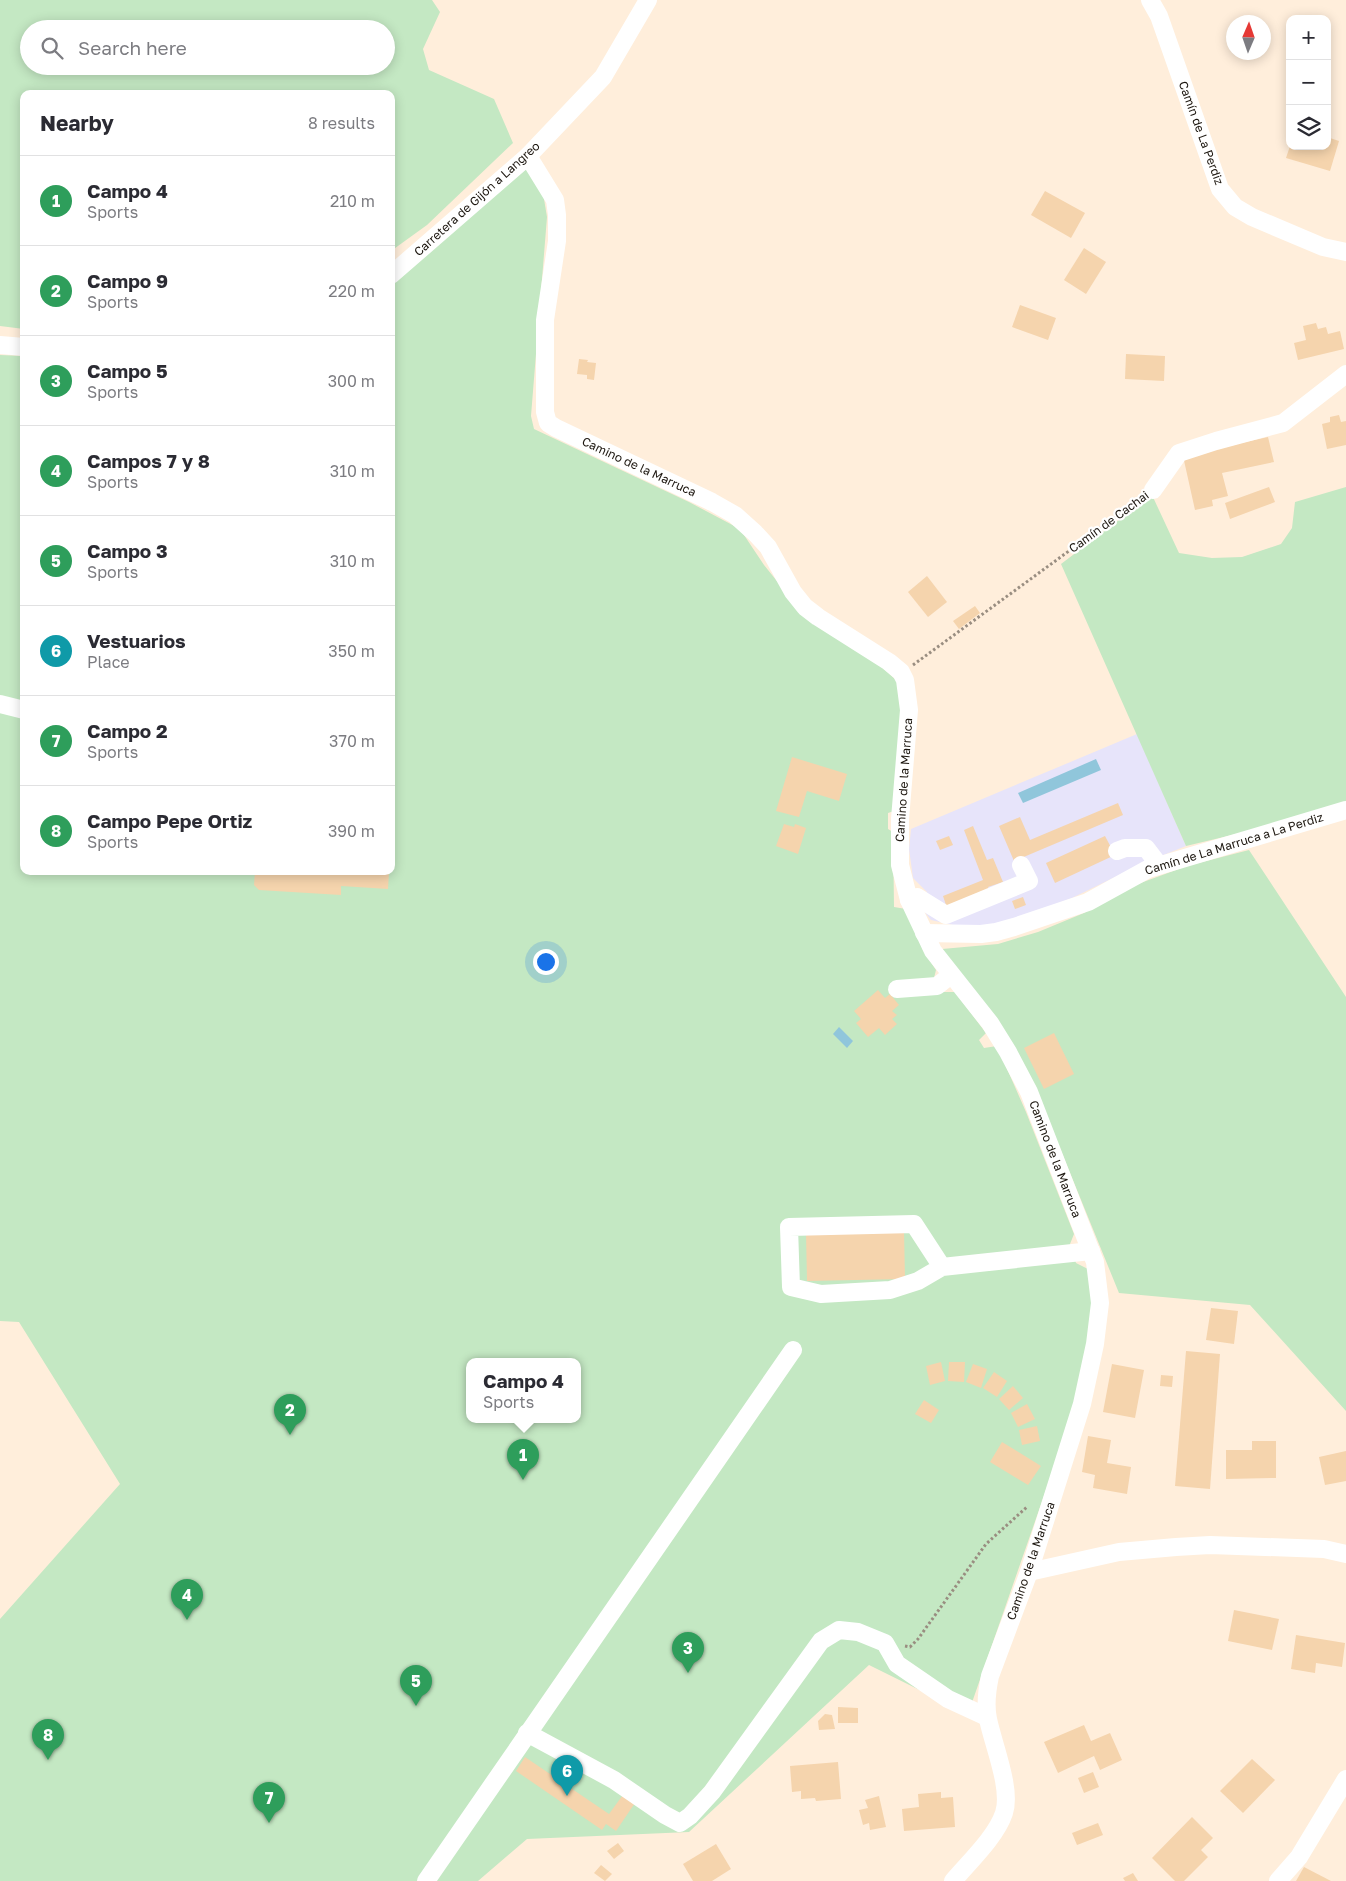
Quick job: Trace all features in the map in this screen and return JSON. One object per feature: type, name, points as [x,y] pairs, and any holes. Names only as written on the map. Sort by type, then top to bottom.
[{"type":"street","name":"Carretera de Gijón a Langreo","points":[[395,272],[528,156],[603,77],[648,0]]},
{"type":"street","name":"Camín de La Perdiz","points":[[1150,0],[1159,16],[1220,189],[1235,207],[1252,217],[1323,247],[1346,252]]},
{"type":"street","name":"Camino de la Marruca","points":[[528,156],[555,200],[558,216],[557,241],[545,320],[544,412],[548,423],[712,502],[735,515],[756,533],[768,547],[793,592],[805,606],[818,617],[889,662],[900,672],[905,680],[909,710],[900,819],[900,865],[909,900],[933,952],[990,1023],[1029,1092],[1095,1262],[1100,1303],[1095,1344],[1082,1404],[1030,1572],[990,1676],[987,1690],[987,1717],[1006,1795],[1004,1813],[992,1835],[953,1881]]},
{"type":"street","points":[[0,345],[20,347]]},
{"type":"street","name":"Camín de Cachai","points":[[1153,490],[1179,453],[1283,423],[1346,374]]},
{"type":"street","points":[[0,704],[20,709]]},
{"type":"street","name":"Camín de La Marruca a La Perdiz","points":[[924,933],[981,934],[1014,927],[1088,902],[1148,869],[1346,810]]},
{"type":"street","points":[[1117,851],[1125,848],[1146,848],[1160,865]]},
{"type":"street","points":[[909,900],[917,897],[946,915],[1028,881],[1022,865]]},
{"type":"street","points":[[897,990],[937,986],[951,975]]},
{"type":"street","points":[[942,1267],[914,1224],[789,1227],[791,1288],[822,1294],[890,1290],[918,1281],[942,1267],[1091,1251]]},
{"type":"street","points":[[426,1881],[793,1350]]},
{"type":"street","points":[[1030,1572],[1119,1552],[1184,1546],[1210,1545],[1324,1549],[1346,1554]]},
{"type":"street","points":[[527,1733],[614,1780],[665,1815],[680,1822],[690,1816],[712,1792],[821,1641],[839,1630],[858,1632],[885,1642],[897,1664],[948,1699],[987,1717]]},
{"type":"street","points":[[1278,1881],[1299,1857],[1346,1779]]},
{"type":"path","name":"Camín de Cachai","points":[[900,672],[923,659],[1153,490]]},
{"type":"path","points":[[885,1642],[910,1647],[918,1639],[986,1544],[1028,1506]]},
{"type":"shaded area","points":[[1137,734],[1186,846],[1146,862],[1072,898],[1022,917],[988,926],[966,928],[931,920],[923,910],[927,892],[913,878],[909,849],[911,829]]},
{"type":"green space","points":[[0,0],[432,0],[440,12],[423,49],[429,70],[494,99],[513,143],[427,225],[395,248],[395,90],[20,90],[20,328],[0,326]]},
{"type":"green space","points":[[526,169],[543,193],[547,217],[531,416],[534,429],[689,502],[740,529],[764,565],[809,621],[883,668],[897,681],[902,694],[894,811],[888,813],[888,829],[893,832],[894,907],[906,909],[923,950],[936,970],[933,982],[942,992],[955,992],[986,1033],[979,1040],[984,1048],[997,1046],[1026,1112],[1074,1234],[1070,1244],[1076,1263],[1088,1269],[1094,1305],[1078,1398],[968,1714],[869,1665],[689,1832],[527,1839],[478,1881],[0,1881],[0,1619],[120,1484],[19,1322],[0,1321],[0,355],[20,356],[20,875],[395,875],[395,281]]},
{"type":"green space","points":[[1346,487],[1346,808],[1186,846],[1061,564],[1152,495],[1179,553],[1212,558],[1242,557],[1281,544],[1292,528],[1295,502]]},
{"type":"green space","points":[[1249,850],[1346,997],[1346,1411],[1250,1305],[1119,1293],[1048,1119],[942,949],[998,944],[1038,932],[1084,913],[1135,885],[1187,866]]},
{"type":"water","points":[[1096,759],[1101,770],[1023,803],[1018,793]]},
{"type":"water","points":[[839,1027],[853,1041],[847,1048],[833,1034]]},
{"type":"building","points":[[1331,138],[1339,141],[1330,171],[1286,158],[1289,150],[1331,150]]},
{"type":"building","points":[[1045,191],[1085,213],[1071,238],[1031,215]]},
{"type":"building","points":[[1084,248],[1106,262],[1086,294],[1064,280]]},
{"type":"building","points":[[1020,305],[1056,318],[1048,340],[1012,327]]},
{"type":"building","points":[[1316,323],[1318,329],[1326,327],[1328,334],[1340,331],[1344,349],[1298,360],[1294,343],[1306,340],[1303,326]]},
{"type":"building","points":[[1126,354],[1165,356],[1164,381],[1125,379]]},
{"type":"building","points":[[579,359],[596,363],[594,380],[587,379],[587,375],[577,374]]},
{"type":"building","points":[[1339,415],[1341,422],[1346,421],[1346,445],[1327,449],[1322,424],[1330,422],[1330,417]]},
{"type":"building","points":[[1268,437],[1274,462],[1222,473],[1228,496],[1212,500],[1213,506],[1195,510],[1183,456]]},
{"type":"building","points":[[1269,487],[1275,502],[1230,519],[1225,503]]},
{"type":"building","points":[[927,576],[947,602],[928,617],[908,592]]},
{"type":"building","points":[[975,606],[980,613],[959,629],[953,621]]},
{"type":"building","points":[[792,757],[847,774],[839,801],[807,791],[799,817],[776,811]]},
{"type":"building","points":[[1118,803],[1123,815],[1014,861],[999,826],[1020,817],[1030,840]]},
{"type":"building","points":[[784,824],[794,827],[795,824],[806,828],[798,854],[776,846]]},
{"type":"building","points":[[973,826],[987,860],[993,858],[1003,882],[988,887],[990,891],[947,908],[943,896],[983,880],[964,830]]},
{"type":"building","points":[[949,836],[953,845],[940,850],[936,841]]},
{"type":"building","points":[[1105,836],[1115,855],[1055,883],[1046,863]]},
{"type":"building","points":[[255,875],[389,875],[388,889],[341,886],[341,895],[259,890],[254,885]]},
{"type":"building","points":[[1023,897],[1026,905],[1015,909],[1012,901]]},
{"type":"building","points":[[878,990],[885,998],[890,994],[899,1005],[892,1011],[897,1015],[892,1019],[897,1024],[885,1035],[879,1028],[868,1037],[856,1023],[861,1019],[854,1011]]},
{"type":"building","points":[[1054,1033],[1074,1074],[1044,1089],[1024,1048]]},
{"type":"building","points":[[904,1231],[905,1279],[807,1281],[806,1233]]},
{"type":"building","points":[[1211,1308],[1238,1311],[1234,1344],[1206,1340]]},
{"type":"building","points":[[1186,1351],[1220,1354],[1210,1489],[1175,1486]]},
{"type":"building","points":[[941,1362],[945,1381],[930,1385],[926,1366]]},
{"type":"building","points":[[949,1362],[965,1362],[964,1382],[948,1381]]},
{"type":"building","points":[[973,1364],[987,1369],[981,1388],[966,1382]]},
{"type":"building","points":[[1112,1364],[1144,1370],[1135,1418],[1103,1412]]},
{"type":"building","points":[[994,1372],[1007,1381],[997,1397],[983,1388]]},
{"type":"building","points":[[1161,1375],[1173,1376],[1172,1387],[1160,1386]]},
{"type":"building","points":[[1013,1386],[1023,1398],[1009,1410],[999,1399]]},
{"type":"building","points":[[924,1400],[939,1410],[931,1423],[915,1414]]},
{"type":"building","points":[[1027,1404],[1035,1419],[1018,1427],[1011,1413]]},
{"type":"building","points":[[1037,1426],[1040,1441],[1022,1445],[1019,1430]]},
{"type":"building","points":[[1088,1436],[1111,1440],[1107,1463],[1131,1467],[1127,1494],[1093,1488],[1095,1475],[1082,1472]]},
{"type":"building","points":[[1252,1441],[1276,1441],[1276,1478],[1226,1479],[1226,1450],[1252,1450]]},
{"type":"building","points":[[1002,1442],[1041,1466],[1028,1485],[990,1462]]},
{"type":"building","points":[[1346,1451],[1346,1481],[1325,1485],[1319,1457]]},
{"type":"building","points":[[1234,1610],[1279,1619],[1272,1650],[1228,1641]]},
{"type":"building","points":[[1296,1635],[1345,1643],[1342,1667],[1316,1663],[1315,1673],[1291,1669]]},
{"type":"building","points":[[838,1707],[858,1708],[858,1723],[838,1723]]},
{"type":"building","points":[[825,1714],[832,1715],[835,1729],[819,1730],[818,1721]]},
{"type":"building","points":[[1084,1725],[1091,1741],[1110,1733],[1122,1760],[1100,1770],[1094,1756],[1058,1773],[1044,1742]]},
{"type":"building","points":[[525,1757],[609,1814],[625,1792],[637,1800],[616,1831],[606,1824],[602,1830],[516,1771]]},
{"type":"building","points":[[1252,1759],[1275,1780],[1243,1813],[1220,1791]]},
{"type":"building","points":[[838,1762],[841,1799],[816,1801],[815,1798],[801,1799],[801,1791],[792,1792],[790,1766]]},
{"type":"building","points":[[1093,1772],[1099,1787],[1084,1793],[1078,1778]]},
{"type":"building","points":[[941,1792],[941,1798],[953,1797],[955,1827],[904,1831],[902,1809],[919,1807],[918,1794]]},
{"type":"building","points":[[879,1796],[886,1827],[870,1830],[869,1823],[863,1825],[859,1810],[868,1808],[865,1800]]},
{"type":"building","points":[[1192,1817],[1213,1838],[1201,1850],[1208,1857],[1184,1881],[1175,1881],[1152,1858]]},
{"type":"building","points":[[1098,1823],[1103,1835],[1077,1845],[1072,1833]]},
{"type":"building","points":[[618,1843],[624,1851],[614,1859],[607,1851]]},
{"type":"building","points":[[716,1844],[731,1869],[712,1881],[693,1881],[683,1864]]},
{"type":"building","points":[[601,1865],[612,1874],[605,1881],[594,1873]]},
{"type":"building","points":[[1304,1867],[1331,1881],[1296,1881]]},
{"type":"building","points":[[1133,1873],[1138,1881],[1125,1881],[1123,1878]]},
{"type":"place","name":"Campo 9","points":[[290,1435]]},
{"type":"place","name":"Campo 4","points":[[523,1480]]},
{"type":"place","name":"Campos 7 y 8","points":[[187,1620]]},
{"type":"place","name":"Campo 5","points":[[688,1673]]},
{"type":"place","name":"Campo 3","points":[[416,1706]]},
{"type":"place","name":"Campo Pepe Ortiz","points":[[48,1760]]},
{"type":"place","name":"Vestuarios","points":[[567,1796]]},
{"type":"place","name":"Campo 2","points":[[269,1823]]}]
